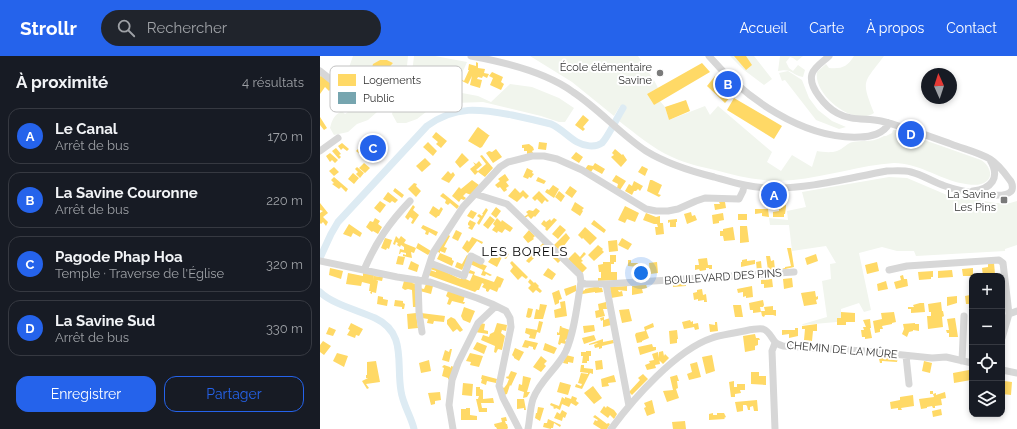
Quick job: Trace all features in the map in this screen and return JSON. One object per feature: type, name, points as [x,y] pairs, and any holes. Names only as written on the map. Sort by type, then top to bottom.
[{"type":"street","points":[[471,56],[514,66],[563,85],[574,92],[627,137],[646,151],[661,159],[694,172],[744,185],[770,188],[810,186],[898,170],[911,172],[943,186],[981,194],[1003,195],[1011,192],[1012,184],[1000,167],[989,158],[889,123],[854,119],[845,117],[836,112],[822,100],[813,84],[812,73],[829,56]]},
{"type":"street","points":[[709,56],[730,79],[762,104],[790,120],[815,130],[834,136],[850,138],[866,137],[884,130],[889,123]]},
{"type":"street","points":[[320,71],[330,79]]},
{"type":"street","points":[[320,151],[338,138]]},
{"type":"street","points":[[422,332],[419,312],[421,280],[430,263],[433,253],[463,207],[500,167],[518,159],[532,156],[544,156],[557,159],[582,170],[646,209],[656,211],[678,210],[705,198],[739,199],[744,185]]},
{"type":"street","points":[[966,191],[984,189],[992,184],[995,175],[993,165],[989,158]]},
{"type":"street","points":[[475,194],[507,204],[580,275],[581,282],[571,337],[558,365],[538,390],[533,399],[528,429]]},
{"type":"street","points":[[364,270],[370,255],[392,219],[410,201]]},
{"type":"street","points":[[430,263],[464,276],[471,256],[481,261]]},
{"type":"street","points":[[890,270],[907,266],[1000,260],[1003,263],[1009,314],[1005,328]]},
{"type":"street","points":[[322,261],[421,280],[470,296],[506,311],[510,318],[511,327],[499,386],[503,398],[519,429]]},
{"type":"street","name":"BOULEVARD DES PINS","points":[[581,282],[585,284],[606,284],[794,272]]},
{"type":"street","points":[[606,284],[629,406]]},
{"type":"street","points":[[453,429],[449,405],[452,380],[458,363],[478,323],[496,306]]},
{"type":"street","points":[[1009,314],[1017,311]]},
{"type":"street","points":[[962,361],[964,316]]},
{"type":"street","name":"CHEMIN DE LA MÛRE","points":[[611,429],[629,406],[682,355],[712,338],[760,329],[766,330],[776,343],[788,346],[864,351],[932,358],[946,357],[969,362]]},
{"type":"street","points":[[774,429],[772,351],[776,343]]},
{"type":"street","points":[[906,356],[909,384]]},
{"type":"street","points":[[1005,371],[1017,374]]},
{"type":"shaded area","points":[[353,56],[408,56],[407,66],[390,66],[393,63],[387,60],[380,60],[374,66],[350,66]]},
{"type":"shaded area","points":[[414,56],[435,56],[467,62],[462,72],[462,66],[412,66]]},
{"type":"shaded area","points":[[530,56],[638,56],[658,88],[647,94],[654,105],[660,101],[665,107],[669,120],[705,106],[710,115],[718,106],[772,152],[767,162],[781,171],[792,155],[812,167],[817,151],[837,151],[851,143],[875,140],[892,133],[893,130],[896,130],[981,160],[987,165],[990,176],[986,182],[981,184],[976,185],[960,183],[911,165],[894,163],[805,178],[773,181],[744,177],[699,166],[672,157],[651,145],[619,121],[625,109],[620,106],[614,116],[572,82]]},
{"type":"shaded area","points":[[730,56],[754,56],[772,79],[764,85],[744,70]]},
{"type":"shaded area","points":[[780,56],[803,56],[797,61],[790,57],[786,62],[789,68],[793,71],[798,65],[805,70],[803,77],[787,70],[778,71]]},
{"type":"shaded area","points":[[854,56],[884,56],[866,83],[867,94],[874,113],[866,116],[856,116],[836,106],[821,90],[817,81],[817,72],[826,64],[829,68],[841,68],[849,63]]},
{"type":"shaded area","points":[[788,71],[802,80],[809,98],[818,110],[832,121],[846,127],[839,129],[816,120],[785,80],[782,81],[779,73]]},
{"type":"shaded area","points":[[510,84],[532,87],[559,98],[574,108],[565,122],[559,122],[541,116],[483,102],[462,103],[462,93],[478,96],[491,102]]},
{"type":"shaded area","points":[[340,112],[345,114],[348,112],[377,112],[368,120],[357,124],[348,132],[334,135],[330,128],[335,116]]},
{"type":"shaded area","points":[[392,112],[426,112],[417,119],[406,123],[397,123],[392,114]]},
{"type":"shaded area","points":[[889,177],[907,178],[947,195],[996,203],[1010,203],[1017,201],[1017,245],[1005,249],[1005,251],[916,256],[914,251],[897,251],[882,247],[859,253],[871,310],[864,312],[859,303],[841,309],[841,318],[837,322],[802,325],[827,317],[822,281],[831,279],[830,264],[836,263],[826,246],[792,251],[789,225],[770,225],[769,218],[788,220],[787,211],[806,207],[802,192]]},
{"type":"building: Logements","points":[[734,56],[746,56],[752,65],[746,70]]},
{"type":"building: Logements","points":[[380,60],[387,60],[393,63],[390,66],[372,66],[373,64]]},
{"type":"building: Logements","points":[[476,62],[478,63],[478,68],[485,69],[484,73],[489,74],[487,78],[483,76],[482,78],[478,77],[477,79],[482,80],[480,88],[470,85],[472,76],[468,84],[462,81],[462,80],[464,81],[469,70],[469,64],[476,66]]},
{"type":"building: Logements","points":[[702,63],[710,72],[654,105],[647,94]]},
{"type":"building: Logements","points":[[492,72],[503,77],[501,82],[504,84],[501,90],[490,85],[493,78],[489,76]]},
{"type":"building: Logements","points":[[321,75],[330,82],[330,90],[329,91],[325,87],[320,94]]},
{"type":"building: Logements","points":[[715,76],[734,93],[725,103],[707,86]]},
{"type":"building: Logements","points":[[734,98],[782,126],[774,139],[727,110]]},
{"type":"building: Logements","points":[[686,100],[690,111],[669,120],[665,107]]},
{"type":"building: Logements","points":[[583,115],[589,120],[583,127],[585,129],[583,131],[575,125]]},
{"type":"building: Logements","points":[[320,117],[327,128],[324,130],[320,125]]},
{"type":"building: Logements","points":[[478,127],[490,136],[480,148],[468,141]]},
{"type":"building: Logements","points":[[436,132],[447,141],[441,148],[436,144],[438,142],[432,137]]},
{"type":"building: Logements","points":[[428,142],[437,151],[433,156],[423,147]]},
{"type":"building: Logements","points":[[539,142],[547,143],[546,150],[538,149]]},
{"type":"building: Logements","points":[[342,143],[349,149],[347,151],[343,148],[341,150],[338,146]]},
{"type":"building: Logements","points":[[529,144],[534,150],[532,151],[533,153],[527,154],[527,151],[524,151],[524,148],[522,148],[522,145]]},
{"type":"building: Logements","points":[[336,148],[341,154],[339,155],[341,157],[339,159],[332,151]]},
{"type":"building: Logements","points":[[358,149],[369,157],[367,160],[356,151]]},
{"type":"building: Logements","points":[[496,149],[502,157],[493,163],[486,153],[489,151],[492,152]]},
{"type":"building: Logements","points":[[615,149],[622,155],[623,154],[627,160],[621,167],[611,157],[614,155],[612,153]]},
{"type":"building: Logements","points":[[576,152],[583,157],[579,163],[571,158]]},
{"type":"building: Logements","points":[[330,153],[338,160],[335,163],[332,160],[330,162],[326,156]]},
{"type":"building: Logements","points":[[462,153],[469,160],[460,168],[455,162]]},
{"type":"building: Logements","points":[[482,155],[493,168],[485,177],[478,172],[475,175],[470,169],[475,165],[473,162],[476,164],[479,161],[482,165],[476,170],[478,171],[486,164],[480,156]]},
{"type":"building: Logements","points":[[425,158],[431,164],[422,172],[416,166]]},
{"type":"building: Logements","points":[[364,163],[370,168],[365,173],[359,168]]},
{"type":"building: Logements","points":[[595,163],[605,169],[602,174],[593,169],[591,172],[585,169],[588,165],[593,166]]},
{"type":"building: Logements","points":[[642,166],[648,169],[645,176],[638,172]]},
{"type":"building: Logements","points":[[334,167],[339,172],[334,176],[329,171]]},
{"type":"building: Logements","points":[[357,167],[364,173],[360,178],[356,174],[358,172],[355,169]]},
{"type":"building: Logements","points":[[527,168],[533,171],[532,173],[534,174],[528,179],[523,177]]},
{"type":"building: Logements","points":[[448,171],[451,174],[453,172],[455,175],[449,183],[441,179]]},
{"type":"building: Logements","points":[[353,173],[359,178],[354,184],[348,179]]},
{"type":"building: Logements","points":[[505,174],[509,180],[506,182],[509,186],[504,192],[500,187],[498,188],[495,185],[500,181],[498,179]]},
{"type":"building: Logements","points":[[616,175],[626,181],[620,190],[617,188],[618,184],[612,181]]},
{"type":"building: Logements","points":[[334,177],[348,189],[346,192],[341,187],[339,189],[332,184],[334,183],[331,180]]},
{"type":"building: Logements","points":[[538,177],[546,181],[544,184],[536,181]]},
{"type":"building: Logements","points":[[472,180],[479,185],[471,195],[466,193],[463,196],[466,198],[464,200],[461,199],[459,202],[452,196],[459,187],[461,189]]},
{"type":"building: Logements","points":[[650,180],[662,185],[658,194],[661,195],[659,197],[647,191]]},
{"type":"building: Logements","points":[[634,181],[643,186],[640,191],[638,189],[634,191],[632,195],[625,191],[629,184],[632,186]]},
{"type":"building: Logements","points":[[414,183],[417,184],[416,186],[421,191],[416,197],[408,189]]},
{"type":"building: Logements","points":[[553,185],[559,189],[554,198],[545,192]]},
{"type":"building: Logements","points":[[570,186],[577,191],[572,198],[565,193]]},
{"type":"building: Logements","points":[[395,188],[404,195],[402,198],[393,191]]},
{"type":"building: Logements","points":[[515,188],[520,193],[523,190],[529,196],[526,199],[523,196],[517,202],[508,196]]},
{"type":"building: Logements","points":[[539,191],[549,201],[547,202],[545,200],[542,204],[537,199],[535,201],[532,198]]},
{"type":"building: Logements","points":[[559,191],[565,196],[561,202],[555,197]]},
{"type":"building: Logements","points":[[388,192],[398,200],[395,203],[392,201],[390,203],[383,199]]},
{"type":"building: Logements","points":[[443,193],[459,206],[457,209],[450,203],[448,205],[445,203],[446,200],[440,196]]},
{"type":"building: Logements","points":[[380,201],[386,205],[380,213],[374,208]]},
{"type":"building: Logements","points":[[575,202],[584,208],[580,216],[571,210]]},
{"type":"building: Logements","points":[[719,202],[725,202],[726,208],[715,210],[714,204],[720,204]]},
{"type":"building: Logements","points":[[320,203],[328,213],[323,217],[328,222],[326,226],[323,222],[321,224],[320,223],[320,213],[323,211],[320,210]]},
{"type":"building: Logements","points":[[413,205],[415,207],[413,210],[419,215],[413,224],[411,223],[413,219],[410,217],[408,220],[405,217]]},
{"type":"building: Logements","points":[[781,205],[786,205],[784,217],[773,217],[773,212],[779,211],[779,209],[781,209]]},
{"type":"building: Logements","points":[[433,206],[439,210],[441,207],[443,209],[436,218],[429,213]]},
{"type":"building: Logements","points":[[625,206],[639,213],[635,222],[627,219],[625,223],[618,220]]},
{"type":"building: Logements","points":[[496,207],[501,211],[496,218],[491,214]]},
{"type":"building: Logements","points":[[486,208],[488,210],[479,225],[477,223],[480,218],[477,216],[479,214],[482,216]]},
{"type":"building: Logements","points":[[536,208],[540,211],[535,217],[534,216],[531,219],[528,216],[525,218],[524,217],[528,214],[526,212],[529,210],[533,211]]},
{"type":"building: Logements","points":[[755,209],[768,209],[769,217],[762,216],[762,213],[755,214]]},
{"type":"building: Logements","points":[[471,210],[477,213],[473,219],[467,216]]},
{"type":"building: Logements","points":[[691,212],[692,216],[695,215],[697,220],[687,224],[684,214]]},
{"type":"building: Logements","points":[[646,213],[656,217],[660,216],[660,223],[663,223],[664,234],[656,235],[655,227],[658,227],[657,224],[643,220]]},
{"type":"building: Logements","points":[[723,213],[724,220],[713,224],[712,215]]},
{"type":"building: Logements","points":[[738,214],[747,214],[747,220],[738,220]]},
{"type":"building: Logements","points":[[490,216],[495,220],[488,229],[483,225]]},
{"type":"building: Logements","points":[[375,218],[380,221],[378,224],[382,227],[378,234],[373,231],[372,232],[366,227],[370,221],[373,222]]},
{"type":"building: Logements","points":[[497,218],[501,222],[502,220],[513,228],[510,232],[505,229],[502,233],[498,231],[497,233],[492,230],[495,226],[493,224]]},
{"type":"building: Logements","points":[[554,218],[557,220],[547,231],[541,224],[544,220],[546,222],[550,219],[551,221]]},
{"type":"building: Logements","points":[[677,219],[676,227],[670,227],[670,222],[668,223],[668,220]]},
{"type":"building: Logements","points":[[470,220],[476,223],[472,230],[468,228],[470,226],[468,223]]},
{"type":"building: Logements","points":[[594,220],[606,230],[604,233],[591,224]]},
{"type":"building: Logements","points":[[349,224],[362,233],[360,237],[353,233],[351,237],[343,234]]},
{"type":"building: Logements","points":[[423,225],[438,232],[436,236],[429,232],[428,235],[425,234],[426,231],[421,228]]},
{"type":"building: Logements","points":[[560,225],[566,230],[558,239],[552,234]]},
{"type":"building: Logements","points":[[740,226],[747,226],[749,242],[740,243]]},
{"type":"building: Logements","points":[[585,227],[597,238],[590,245],[578,235]]},
{"type":"building: Logements","points":[[733,227],[735,240],[724,241],[723,236],[720,236],[720,231]]},
{"type":"building: Logements","points":[[456,230],[462,233],[458,241],[452,238]]},
{"type":"building: Logements","points":[[529,230],[535,236],[533,238],[534,239],[528,243],[523,237]]},
{"type":"building: Logements","points":[[566,233],[570,238],[560,251],[554,245]]},
{"type":"building: Logements","points":[[447,234],[450,236],[444,247],[447,248],[445,253],[436,251]]},
{"type":"building: Logements","points":[[396,236],[399,239],[401,236],[406,240],[404,243],[416,248],[414,253],[411,252],[412,258],[403,256],[403,254],[406,255],[406,253],[401,252],[399,254],[400,249],[404,250],[404,247],[401,245],[400,247],[396,242],[395,245],[393,244]]},
{"type":"building: Logements","points":[[472,237],[483,242],[482,244],[477,241],[468,253],[462,248],[467,240],[469,242]]},
{"type":"building: Logements","points":[[385,238],[392,240],[389,249],[387,248],[386,250],[381,248]]},
{"type":"building: Logements","points":[[622,238],[632,244],[628,250],[618,245]]},
{"type":"building: Logements","points":[[617,240],[618,251],[609,252],[608,241]]},
{"type":"building: Logements","points":[[418,243],[431,251],[428,255],[416,248]]},
{"type":"building: Logements","points":[[543,243],[550,250],[547,253],[545,251],[542,253],[538,248]]},
{"type":"building: Logements","points":[[598,245],[604,252],[594,261],[588,255]]},
{"type":"building: Logements","points":[[494,247],[509,254],[506,259],[502,257],[497,267],[488,262],[496,252],[497,253],[499,251],[493,249]]},
{"type":"building: Logements","points":[[787,248],[791,248],[794,267],[781,270],[785,267],[791,266]]},
{"type":"building: Logements","points":[[551,250],[561,260],[558,263],[548,253]]},
{"type":"building: Logements","points":[[535,251],[538,254],[529,263],[526,261]]},
{"type":"building: Logements","points":[[575,252],[580,257],[584,252],[586,254],[581,259],[583,261],[581,262],[587,268],[582,273],[568,259]]},
{"type":"building: Logements","points":[[440,253],[452,258],[454,261],[452,266],[437,259]]},
{"type":"building: Logements","points":[[816,254],[818,261],[807,265],[805,258]]},
{"type":"building: Logements","points":[[467,255],[469,256],[462,270],[455,267],[457,262],[462,264]]},
{"type":"building: Logements","points":[[610,255],[616,255],[616,262],[611,264],[611,272],[617,272],[617,280],[598,281],[598,278],[601,278],[601,272],[599,272],[598,265],[603,264],[603,262],[610,262]]},
{"type":"building: Logements","points":[[398,256],[405,257],[403,265],[396,264]]},
{"type":"building: Logements","points":[[766,256],[770,256],[771,261],[774,260],[775,270],[768,270]]},
{"type":"building: Logements","points":[[707,258],[708,265],[712,265],[712,269],[706,268],[706,270],[695,270],[695,265],[699,265],[698,259]]},
{"type":"building: Logements","points":[[747,259],[747,261],[755,260],[755,264],[741,267],[742,260]]},
{"type":"building: Logements","points":[[472,260],[487,266],[484,271],[492,275],[481,275],[483,270],[470,264]]},
{"type":"building: Logements","points":[[628,260],[631,260],[631,263],[638,263],[638,267],[628,266]]},
{"type":"building: Logements","points":[[411,261],[419,265],[417,272],[408,269]]},
{"type":"building: Logements","points":[[512,261],[528,277],[526,279],[522,276],[518,280],[510,271],[513,267],[510,263]]},
{"type":"building: Logements","points":[[761,261],[762,271],[757,271],[756,262]]},
{"type":"building: Logements","points":[[657,262],[658,273],[650,274],[649,263]]},
{"type":"building: Logements","points":[[877,262],[879,271],[867,274],[865,265]]},
{"type":"building: Logements","points":[[994,263],[995,273],[983,273],[982,268],[988,267],[988,264]]},
{"type":"building: Logements","points":[[432,265],[458,278],[461,279],[461,277],[470,281],[473,274],[468,273],[470,270],[475,272],[474,275],[494,282],[497,276],[504,279],[497,292],[490,289],[488,292],[486,291],[486,289],[482,287],[484,284],[482,283],[479,290],[475,292],[428,275],[430,270],[436,272],[430,269]]},
{"type":"building: Logements","points":[[330,268],[343,271],[341,279],[329,275]]},
{"type":"building: Logements","points":[[548,268],[556,274],[552,280],[543,275]]},
{"type":"building: Logements","points":[[973,268],[973,273],[969,273],[969,276],[963,276],[962,269]]},
{"type":"building: Logements","points":[[952,270],[953,277],[938,278],[938,271]]},
{"type":"building: Logements","points":[[933,271],[933,277],[931,277],[931,279],[919,280],[918,272]]},
{"type":"building: Logements","points":[[348,273],[363,276],[363,273],[374,275],[373,280],[374,276],[383,277],[382,281],[376,280],[378,281],[376,293],[372,292],[372,294],[370,293],[371,291],[369,291],[370,284],[362,282],[361,286],[346,284]]},
{"type":"building: Logements","points":[[903,275],[904,279],[907,279],[908,286],[896,289],[894,282],[901,280],[900,276]]},
{"type":"building: Logements","points":[[792,278],[793,287],[784,289],[783,279]]},
{"type":"building: Logements","points":[[530,279],[539,286],[538,287],[542,291],[540,293],[536,290],[533,293],[528,288],[531,285],[528,282]]},
{"type":"building: Logements","points":[[772,279],[773,287],[764,288],[764,284],[761,284],[761,280]]},
{"type":"building: Logements","points":[[404,281],[413,282],[412,283],[416,284],[417,307],[413,307],[412,290],[405,290],[402,288]]},
{"type":"building: Logements","points":[[886,281],[888,289],[878,291],[877,284]]},
{"type":"building: Logements","points":[[673,282],[685,282],[686,286],[673,287]]},
{"type":"building: Logements","points":[[426,284],[433,286],[431,294],[420,291],[420,288],[424,289]]},
{"type":"building: Logements","points":[[646,284],[647,288],[642,289],[643,293],[632,295],[632,286]]},
{"type":"building: Logements","points":[[576,285],[576,291],[566,296],[564,289]]},
{"type":"building: Logements","points":[[599,286],[599,288],[602,288],[603,292],[582,294],[582,291],[585,289]]},
{"type":"building: Logements","points":[[627,286],[627,291],[618,290],[619,292],[622,291],[623,296],[611,298],[610,287]]},
{"type":"building: Logements","points":[[752,286],[753,297],[746,298],[746,296],[743,297],[743,292],[738,293],[737,289]]},
{"type":"building: Logements","points":[[702,289],[703,295],[706,294],[707,302],[704,302],[704,300],[698,301],[698,299],[694,300],[693,293]]},
{"type":"building: Logements","points":[[559,290],[562,299],[555,305],[552,293]]},
{"type":"building: Logements","points":[[448,291],[465,296],[463,302],[465,302],[464,304],[452,301],[450,305],[447,304],[449,298],[446,296]]},
{"type":"building: Logements","points":[[815,291],[816,297],[818,296],[818,299],[816,300],[817,304],[804,306],[801,293]]},
{"type":"building: Logements","points":[[969,295],[969,304],[966,304],[965,296]]},
{"type":"building: Logements","points":[[378,296],[388,300],[387,306],[377,304]]},
{"type":"building: Logements","points":[[957,296],[957,303],[947,306],[947,297]]},
{"type":"building: Logements","points":[[395,300],[403,301],[405,304],[404,309],[402,309],[402,307],[394,306]]},
{"type":"building: Logements","points":[[763,300],[764,305],[763,307],[760,307],[761,312],[753,313],[753,310],[750,310],[749,303]]},
{"type":"building: Logements","points":[[565,301],[567,316],[555,318],[554,310],[561,308],[560,302]]},
{"type":"building: Logements","points":[[606,302],[607,309],[603,309],[605,316],[596,318],[595,311],[599,310],[598,304]]},
{"type":"building: Logements","points":[[941,302],[944,316],[942,317],[943,327],[928,329],[927,316],[931,316],[931,312],[929,312],[928,304]]},
{"type":"building: Logements","points":[[924,303],[925,312],[911,313],[911,309],[908,309],[908,307],[914,307],[913,305]]},
{"type":"building: Logements","points":[[540,304],[547,305],[543,319],[534,319],[536,309],[539,310]]},
{"type":"building: Logements","points":[[733,305],[741,305],[743,317],[735,317]]},
{"type":"building: Logements","points":[[773,306],[773,310],[776,310],[776,316],[762,316],[761,311],[765,311],[764,307]]},
{"type":"building: Logements","points":[[464,307],[475,311],[470,323],[463,320],[461,316]]},
{"type":"building: Logements","points":[[528,308],[533,309],[531,317],[529,318],[526,317]]},
{"type":"building: Logements","points":[[629,309],[632,321],[622,323],[619,310]]},
{"type":"building: Logements","points":[[841,312],[855,313],[855,322],[846,322],[846,325],[837,325],[837,318],[841,318]]},
{"type":"building: Logements","points":[[894,312],[896,322],[882,326],[883,329],[880,329],[880,332],[875,333],[873,321],[882,319],[881,313]]},
{"type":"building: Logements","points":[[416,313],[418,328],[408,329],[407,314]]},
{"type":"building: Logements","points":[[421,313],[445,316],[444,322],[434,321],[433,324],[427,323],[428,319],[422,318]]},
{"type":"building: Logements","points":[[451,317],[455,319],[463,330],[460,332],[457,329],[453,332],[447,324],[447,320]]},
{"type":"building: Logements","points":[[604,317],[604,320],[610,318],[611,325],[603,327],[603,320],[601,321],[600,318]]},
{"type":"building: Logements","points":[[955,318],[958,337],[949,337],[949,333],[947,333],[946,330],[949,330],[947,319]]},
{"type":"building: Logements","points":[[870,319],[872,338],[865,339],[865,337],[862,337],[861,330],[864,330],[863,327],[866,327],[863,320]]},
{"type":"building: Logements","points":[[690,320],[691,322],[693,321],[693,324],[698,323],[699,329],[695,330],[694,327],[684,329],[682,322]]},
{"type":"building: Logements","points":[[539,321],[543,322],[540,333],[537,332],[535,339],[529,338],[530,335],[525,333],[526,328],[537,330]]},
{"type":"building: Logements","points":[[715,322],[717,322],[718,331],[710,332],[709,324],[715,325]]},
{"type":"building: Logements","points":[[351,323],[363,329],[359,336],[356,335],[355,338],[347,335],[350,330],[348,329]]},
{"type":"building: Logements","points":[[481,323],[485,324],[484,330],[488,331],[488,334],[475,332]]},
{"type":"building: Logements","points":[[497,323],[507,325],[506,331],[502,330],[501,333],[505,336],[502,350],[498,349],[496,353],[494,352],[495,346],[481,340],[483,335],[489,337],[490,334],[494,332]]},
{"type":"building: Logements","points":[[653,323],[654,327],[646,330],[649,338],[637,343],[636,333],[645,331],[644,327]]},
{"type":"building: Logements","points":[[817,324],[817,331],[813,331],[812,341],[804,340],[805,329],[802,329],[802,326]]},
{"type":"building: Logements","points":[[903,324],[919,324],[919,331],[913,330],[909,332],[907,337],[902,334],[904,329]]},
{"type":"building: Logements","points":[[594,325],[595,331],[584,333],[583,326]]},
{"type":"building: Logements","points":[[560,326],[570,330],[567,340],[566,339],[565,341],[567,342],[566,344],[561,343],[560,345],[558,344],[560,335],[557,335],[557,332],[559,333]]},
{"type":"building: Logements","points":[[329,327],[336,330],[333,336],[326,334]]},
{"type":"building: Logements","points":[[795,328],[798,328],[798,336],[789,338],[789,334],[782,335],[782,330],[795,330]]},
{"type":"building: Logements","points":[[677,330],[677,343],[670,344],[669,331]]},
{"type":"building: Logements","points":[[755,334],[756,338],[759,338],[760,340],[758,340],[758,345],[755,346],[755,350],[745,352],[743,336]]},
{"type":"building: Logements","points":[[594,335],[596,340],[584,344],[582,338]]},
{"type":"building: Logements","points":[[603,339],[603,342],[613,340],[614,343],[602,346],[602,348],[599,349],[599,347],[595,348],[594,345],[598,343],[589,345],[589,344]]},
{"type":"building: Logements","points":[[525,340],[538,343],[535,350],[533,347],[529,346],[528,348],[522,347]]},
{"type":"building: Logements","points":[[323,341],[331,346],[324,355],[320,352],[320,345]]},
{"type":"building: Logements","points":[[477,342],[487,346],[484,354],[473,349]]},
{"type":"building: Logements","points":[[545,343],[557,348],[554,354],[543,350]]},
{"type":"building: Logements","points":[[652,344],[653,347],[656,347],[656,350],[640,355],[638,347]]},
{"type":"building: Logements","points":[[515,348],[524,352],[519,361],[512,355]]},
{"type":"building: Logements","points":[[450,349],[452,349],[449,362],[442,360],[445,350],[449,352]]},
{"type":"building: Logements","points":[[591,351],[591,356],[589,356],[589,361],[587,361],[587,363],[582,363],[583,356],[581,356],[581,352]]},
{"type":"building: Logements","points":[[663,351],[664,356],[665,354],[669,358],[663,364],[659,360],[659,352]]},
{"type":"building: Logements","points":[[658,352],[660,364],[655,365],[656,368],[647,370],[645,365],[650,363],[649,361],[654,360],[652,354]]},
{"type":"building: Logements","points":[[337,353],[348,356],[344,367],[333,361]]},
{"type":"building: Logements","points":[[470,353],[483,356],[479,367],[470,365],[471,362],[466,361]]},
{"type":"building: Logements","points":[[566,355],[574,357],[573,363],[563,363]]},
{"type":"building: Logements","points":[[712,355],[715,371],[706,374],[702,357]]},
{"type":"building: Logements","points":[[878,355],[898,357],[897,362],[882,361],[882,363],[880,363]]},
{"type":"building: Logements","points":[[541,356],[547,361],[544,364],[546,366],[541,372],[533,367]]},
{"type":"building: Logements","points":[[429,360],[431,371],[421,373],[419,363]]},
{"type":"building: Logements","points":[[602,360],[603,369],[596,370],[595,361]]},
{"type":"building: Logements","points":[[376,361],[380,382],[366,384],[369,388],[367,389],[362,381],[368,378],[366,378],[367,362]]},
{"type":"building: Logements","points":[[924,361],[932,363],[930,373],[922,371]]},
{"type":"building: Logements","points":[[697,362],[701,377],[689,380],[687,374],[692,372],[690,364]]},
{"type":"building: Logements","points":[[444,365],[451,368],[451,366],[454,367],[450,380],[442,376],[444,368],[442,367]]},
{"type":"building: Logements","points":[[581,365],[584,365],[584,368],[593,369],[593,374],[590,373],[582,389],[575,387],[576,384],[581,386],[582,384],[578,383],[581,373],[588,374],[580,372]]},
{"type":"building: Logements","points":[[969,370],[969,380],[954,383],[953,373]]},
{"type":"building: Logements","points":[[511,371],[517,373],[507,394],[504,395],[502,387],[504,388],[507,384],[509,379],[506,378]]},
{"type":"building: Logements","points":[[751,372],[759,372],[759,376],[766,376],[766,385],[751,384]]},
{"type":"building: Logements","points":[[643,374],[648,379],[632,395],[629,392],[640,380],[638,378]]},
{"type":"building: Logements","points":[[482,375],[497,379],[496,383],[487,381],[486,385],[481,383]]},
{"type":"building: Logements","points":[[614,375],[616,382],[608,383],[609,386],[602,387],[601,379]]},
{"type":"building: Logements","points":[[677,375],[679,381],[677,381],[678,388],[676,389],[679,398],[667,402],[663,391],[673,390],[670,377]]},
{"type":"building: Logements","points":[[523,376],[531,378],[527,392],[530,392],[527,397],[523,398],[524,392],[518,390],[519,384],[522,385]]},
{"type":"building: Logements","points":[[734,381],[734,387],[737,387],[737,384],[745,384],[745,390],[740,390],[741,393],[735,394],[735,397],[731,397],[729,382]]},
{"type":"building: Logements","points":[[1005,381],[1012,382],[1011,395],[1005,394]]},
{"type":"building: Logements","points":[[560,382],[571,385],[568,395],[557,392]]},
{"type":"building: Logements","points":[[463,383],[473,384],[472,396],[462,395]]},
{"type":"building: Logements","points":[[593,386],[602,398],[594,404],[584,393]]},
{"type":"building: Logements","points":[[476,387],[480,387],[480,389],[483,390],[483,399],[493,398],[494,403],[481,403],[482,408],[487,408],[487,412],[479,412],[476,399],[478,399],[479,396],[476,396]]},
{"type":"building: Logements","points":[[440,392],[441,400],[435,401],[435,404],[431,405],[428,393]]},
{"type":"building: Logements","points":[[945,392],[946,398],[941,399],[942,405],[935,406],[935,408],[932,406],[921,409],[919,399],[934,397],[933,394],[936,393],[936,395]]},
{"type":"building: Logements","points":[[913,395],[914,406],[901,408],[902,410],[898,410],[898,408],[891,409],[890,402],[900,400],[900,397]]},
{"type":"building: Logements","points":[[572,396],[577,398],[576,401],[579,403],[576,406],[571,403],[569,407],[562,404],[560,410],[553,408],[554,407],[550,405],[551,403],[559,406],[562,397],[565,399],[565,397],[571,399]]},
{"type":"building: Logements","points":[[517,399],[524,399],[526,410],[524,410],[524,408],[517,409]]},
{"type":"building: Logements","points":[[652,400],[655,413],[647,416],[644,403]]},
{"type":"building: Logements","points":[[757,400],[758,411],[754,411],[753,406],[750,407],[750,410],[748,410],[746,405],[743,405],[743,411],[737,412],[735,402]]},
{"type":"building: Logements","points":[[604,406],[614,410],[617,414],[614,419],[610,415],[608,418],[600,412]]},
{"type":"building: Logements","points":[[538,407],[544,408],[540,421],[535,418]]},
{"type":"building: Logements","points":[[470,408],[470,415],[477,416],[477,420],[461,420],[461,409]]},
{"type":"building: Logements","points":[[941,409],[942,415],[933,417],[932,411]]},
{"type":"building: Logements","points":[[562,410],[567,413],[565,418],[563,417],[562,421],[554,418],[557,412],[560,414]]},
{"type":"building: Logements","points":[[713,413],[713,415],[717,415],[717,413],[724,413],[726,417],[724,418],[725,419],[709,420],[709,414]]},
{"type":"building: Logements","points":[[595,415],[607,424],[610,424],[607,429],[601,429],[593,424],[595,420],[598,420],[593,417]]},
{"type":"building: Logements","points":[[506,417],[507,421],[505,421],[508,428],[497,429],[494,424],[502,422],[501,418]]},
{"type":"building: Logements","points":[[548,419],[561,425],[560,427],[554,423],[553,428],[551,429],[543,427],[544,423],[547,423]]},
{"type":"building: Logements","points":[[685,421],[686,429],[673,429],[672,422]]},
{"type":"building: Public","points":[[372,137],[384,146],[374,159],[361,150]]},
{"type":"waterway","points":[[462,111],[489,111],[551,124],[577,142],[583,145],[593,146],[602,143],[623,108]]},
{"type":"waterway","points":[[320,258],[338,222],[427,126],[438,119],[458,112]]},
{"type":"waterway","points":[[320,292],[339,304],[375,318],[385,324],[392,332],[396,340],[398,350],[402,396],[414,429]]},
{"type":"place","name":"École élémentaire Savine","points":[[660,73]]},
{"type":"place","name":"La Savine Couronne","points":[[728,84]]},
{"type":"place","name":"La Savine Sud","points":[[911,134]]},
{"type":"place","name":"Pagode Phap Hoa","points":[[373,148]]},
{"type":"place","name":"Le Canal","points":[[774,195]]},
{"type":"place","name":"La Savine Les Pins","points":[[1004,200]]},
{"type":"district","name":"LES BORELS","points":[[525,251]]}]
